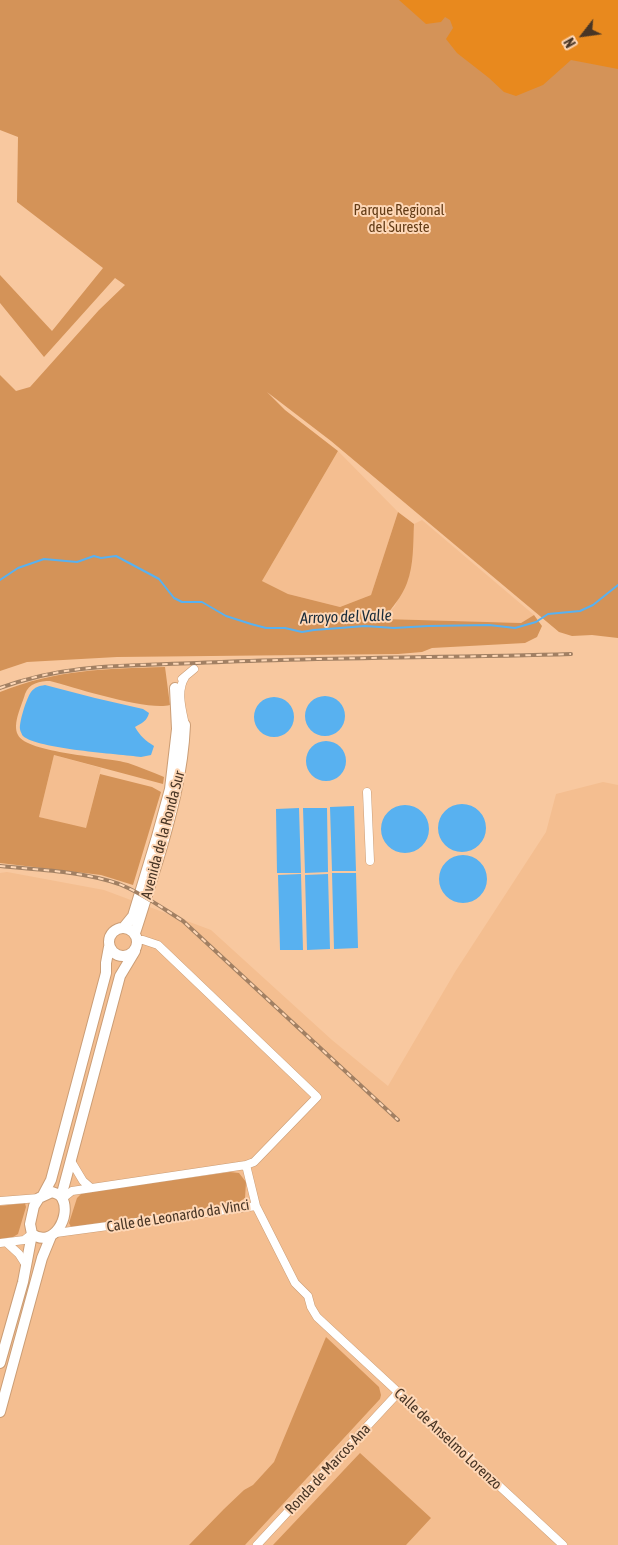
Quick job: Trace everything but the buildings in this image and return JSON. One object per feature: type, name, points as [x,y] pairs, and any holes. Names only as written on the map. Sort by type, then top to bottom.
[{"type":"main road","name":"Avenida de la Ronda Sur","points":[[124,927],[133,916],[170,789],[177,729],[175,688]]},
{"type":"main road","name":"Avenida de la Ronda Sur","points":[[136,936],[177,790],[185,725]]},
{"type":"main road","points":[[0,1412],[42,1258],[53,1235],[62,1222],[64,1213],[62,1198],[70,1160],[120,976],[134,950],[136,936],[128,928],[116,929],[110,934],[108,941],[115,954],[128,956],[134,950]]},
{"type":"main road","points":[[0,1364],[26,1265],[32,1234],[30,1224],[34,1206],[51,1180],[106,973],[110,947]]},
{"type":"main road","points":[[41,1196],[52,1192],[62,1198]]},
{"type":"main road","points":[[32,1234],[38,1238],[45,1239],[53,1235]]},
{"type":"street","name":"Avenida de la Ronda Sur","points":[[175,688],[178,682],[194,669]]},
{"type":"street","name":"Avenida de la Ronda Sur","points":[[185,677],[181,683],[180,691],[185,725]]},
{"type":"street","points":[[367,792],[370,861]]},
{"type":"street","points":[[62,1198],[72,1191],[246,1165],[254,1162],[317,1097],[158,945],[136,936]]},
{"type":"street","points":[[70,1160],[83,1181],[91,1188]]},
{"type":"street","name":"Calle de Leonardo da Vinci","points":[[53,1235],[256,1206],[246,1165]]},
{"type":"street","points":[[0,1201],[41,1196]]},
{"type":"street","name":"Calle de Anselmo Lorenzo","points":[[256,1206],[295,1283],[308,1296],[310,1307],[317,1317],[563,1545]]},
{"type":"street","points":[[3,1243],[24,1240],[32,1234]]},
{"type":"street","points":[[3,1243],[19,1254],[26,1265]]},
{"type":"street","name":"Ronda de Marcos Ana","points":[[257,1545],[398,1393]]},
{"type":"shaded area","points":[[399,0],[618,0],[618,69],[571,60],[543,85],[516,96],[504,92],[457,53],[446,39],[453,28],[450,20],[445,17],[441,22],[426,24]]},
{"type":"shaded area","points":[[338,451],[398,512],[371,595],[340,607],[288,594],[262,581]]},
{"type":"shaded area","points":[[422,520],[534,615],[521,623],[383,619],[395,606],[410,571],[414,524]]},
{"type":"shaded area","points":[[54,755],[101,768],[86,829],[39,817]]},
{"type":"shaded area","points":[[603,782],[618,785],[618,1545],[0,1545],[0,873],[7,872],[104,890],[211,930],[332,1040],[388,1086],[455,972],[546,832],[556,794]]},
{"type":"green space","name":"Parque Regional del Sureste","points":[[0,0],[618,0],[618,638],[592,635],[572,636],[559,632],[331,441],[267,392],[285,410],[338,451],[262,581],[288,594],[340,607],[371,595],[398,512],[414,524],[412,561],[405,588],[384,619],[521,623],[534,615],[542,626],[537,637],[525,643],[432,648],[422,652],[398,654],[117,657],[27,662],[0,671],[0,375],[16,391],[30,387],[99,310],[125,285],[115,278],[44,357],[0,303],[0,275],[52,331],[103,268],[17,202],[18,137],[0,130]]},
{"type":"green space","points":[[165,667],[170,705],[145,705],[129,702],[46,681],[35,683],[27,690],[16,726],[18,735],[24,741],[36,746],[68,754],[128,763],[164,777],[163,784],[54,755],[39,817],[86,828],[100,774],[152,787],[161,792],[133,885],[101,875],[0,863],[0,692],[21,684],[81,672]]},
{"type":"green space","points":[[230,1172],[239,1173],[246,1182],[245,1198],[236,1204],[71,1227],[69,1223],[77,1198],[82,1193]]},
{"type":"green space","points":[[25,1203],[26,1207],[18,1234],[13,1237],[0,1239],[0,1206]]},
{"type":"green space","points":[[326,1337],[379,1387],[380,1399],[245,1545],[189,1545],[244,1490],[253,1485],[274,1462]]},
{"type":"green space","points":[[360,1453],[431,1518],[406,1545],[273,1545]]},
{"type":"water","points":[[45,685],[143,709],[149,713],[148,716],[135,727],[143,738],[154,746],[151,755],[141,757],[61,748],[31,741],[23,736],[20,726],[27,699],[34,689]]},
{"type":"water","points":[[329,696],[336,699],[342,705],[345,716],[344,724],[336,733],[329,736],[321,736],[314,733],[306,724],[305,712],[308,705],[317,697]]},
{"type":"water","points":[[278,697],[285,700],[291,706],[294,717],[293,725],[285,734],[278,737],[270,737],[263,734],[255,725],[254,713],[257,706],[266,698]]},
{"type":"water","points":[[330,741],[337,744],[343,750],[346,761],[345,769],[337,778],[330,781],[322,781],[315,778],[307,769],[306,757],[309,750],[318,742]]},
{"type":"water","points":[[457,804],[467,804],[479,811],[486,823],[486,833],[479,845],[467,852],[457,852],[449,848],[442,841],[438,833],[438,823],[442,815],[449,808]]},
{"type":"water","points":[[400,805],[410,805],[422,812],[429,824],[429,834],[422,846],[410,853],[400,853],[392,849],[385,842],[381,834],[381,824],[385,816],[392,809]]},
{"type":"water","points":[[354,806],[356,871],[332,871],[330,807]]},
{"type":"water","points":[[299,808],[301,873],[277,873],[276,809]]},
{"type":"water","points":[[303,808],[327,808],[328,872],[305,873]]},
{"type":"water","points":[[458,855],[468,855],[480,862],[487,874],[487,884],[480,896],[468,903],[458,903],[450,899],[443,892],[439,884],[439,874],[443,866],[450,859]]},
{"type":"water","points":[[332,873],[356,873],[358,948],[334,949]]},
{"type":"water","points":[[301,874],[303,950],[280,950],[278,875]]},
{"type":"water","points":[[328,874],[330,949],[307,950],[305,875]]},
{"type":"waterway","name":"Arroyo del Valle","points":[[0,580],[18,568],[44,559],[77,562],[94,556],[101,558],[116,556],[159,579],[174,598],[182,602],[202,602],[226,616],[251,624],[266,628],[285,628],[302,632],[365,626],[394,628],[489,625],[515,628],[536,622],[548,614],[580,611],[593,605],[618,585]]},
{"type":"railway","points":[[0,688],[49,674],[98,667],[291,660],[571,654]]},
{"type":"railway","points":[[0,866],[90,876],[119,884],[160,906],[183,921],[398,1120]]}]
